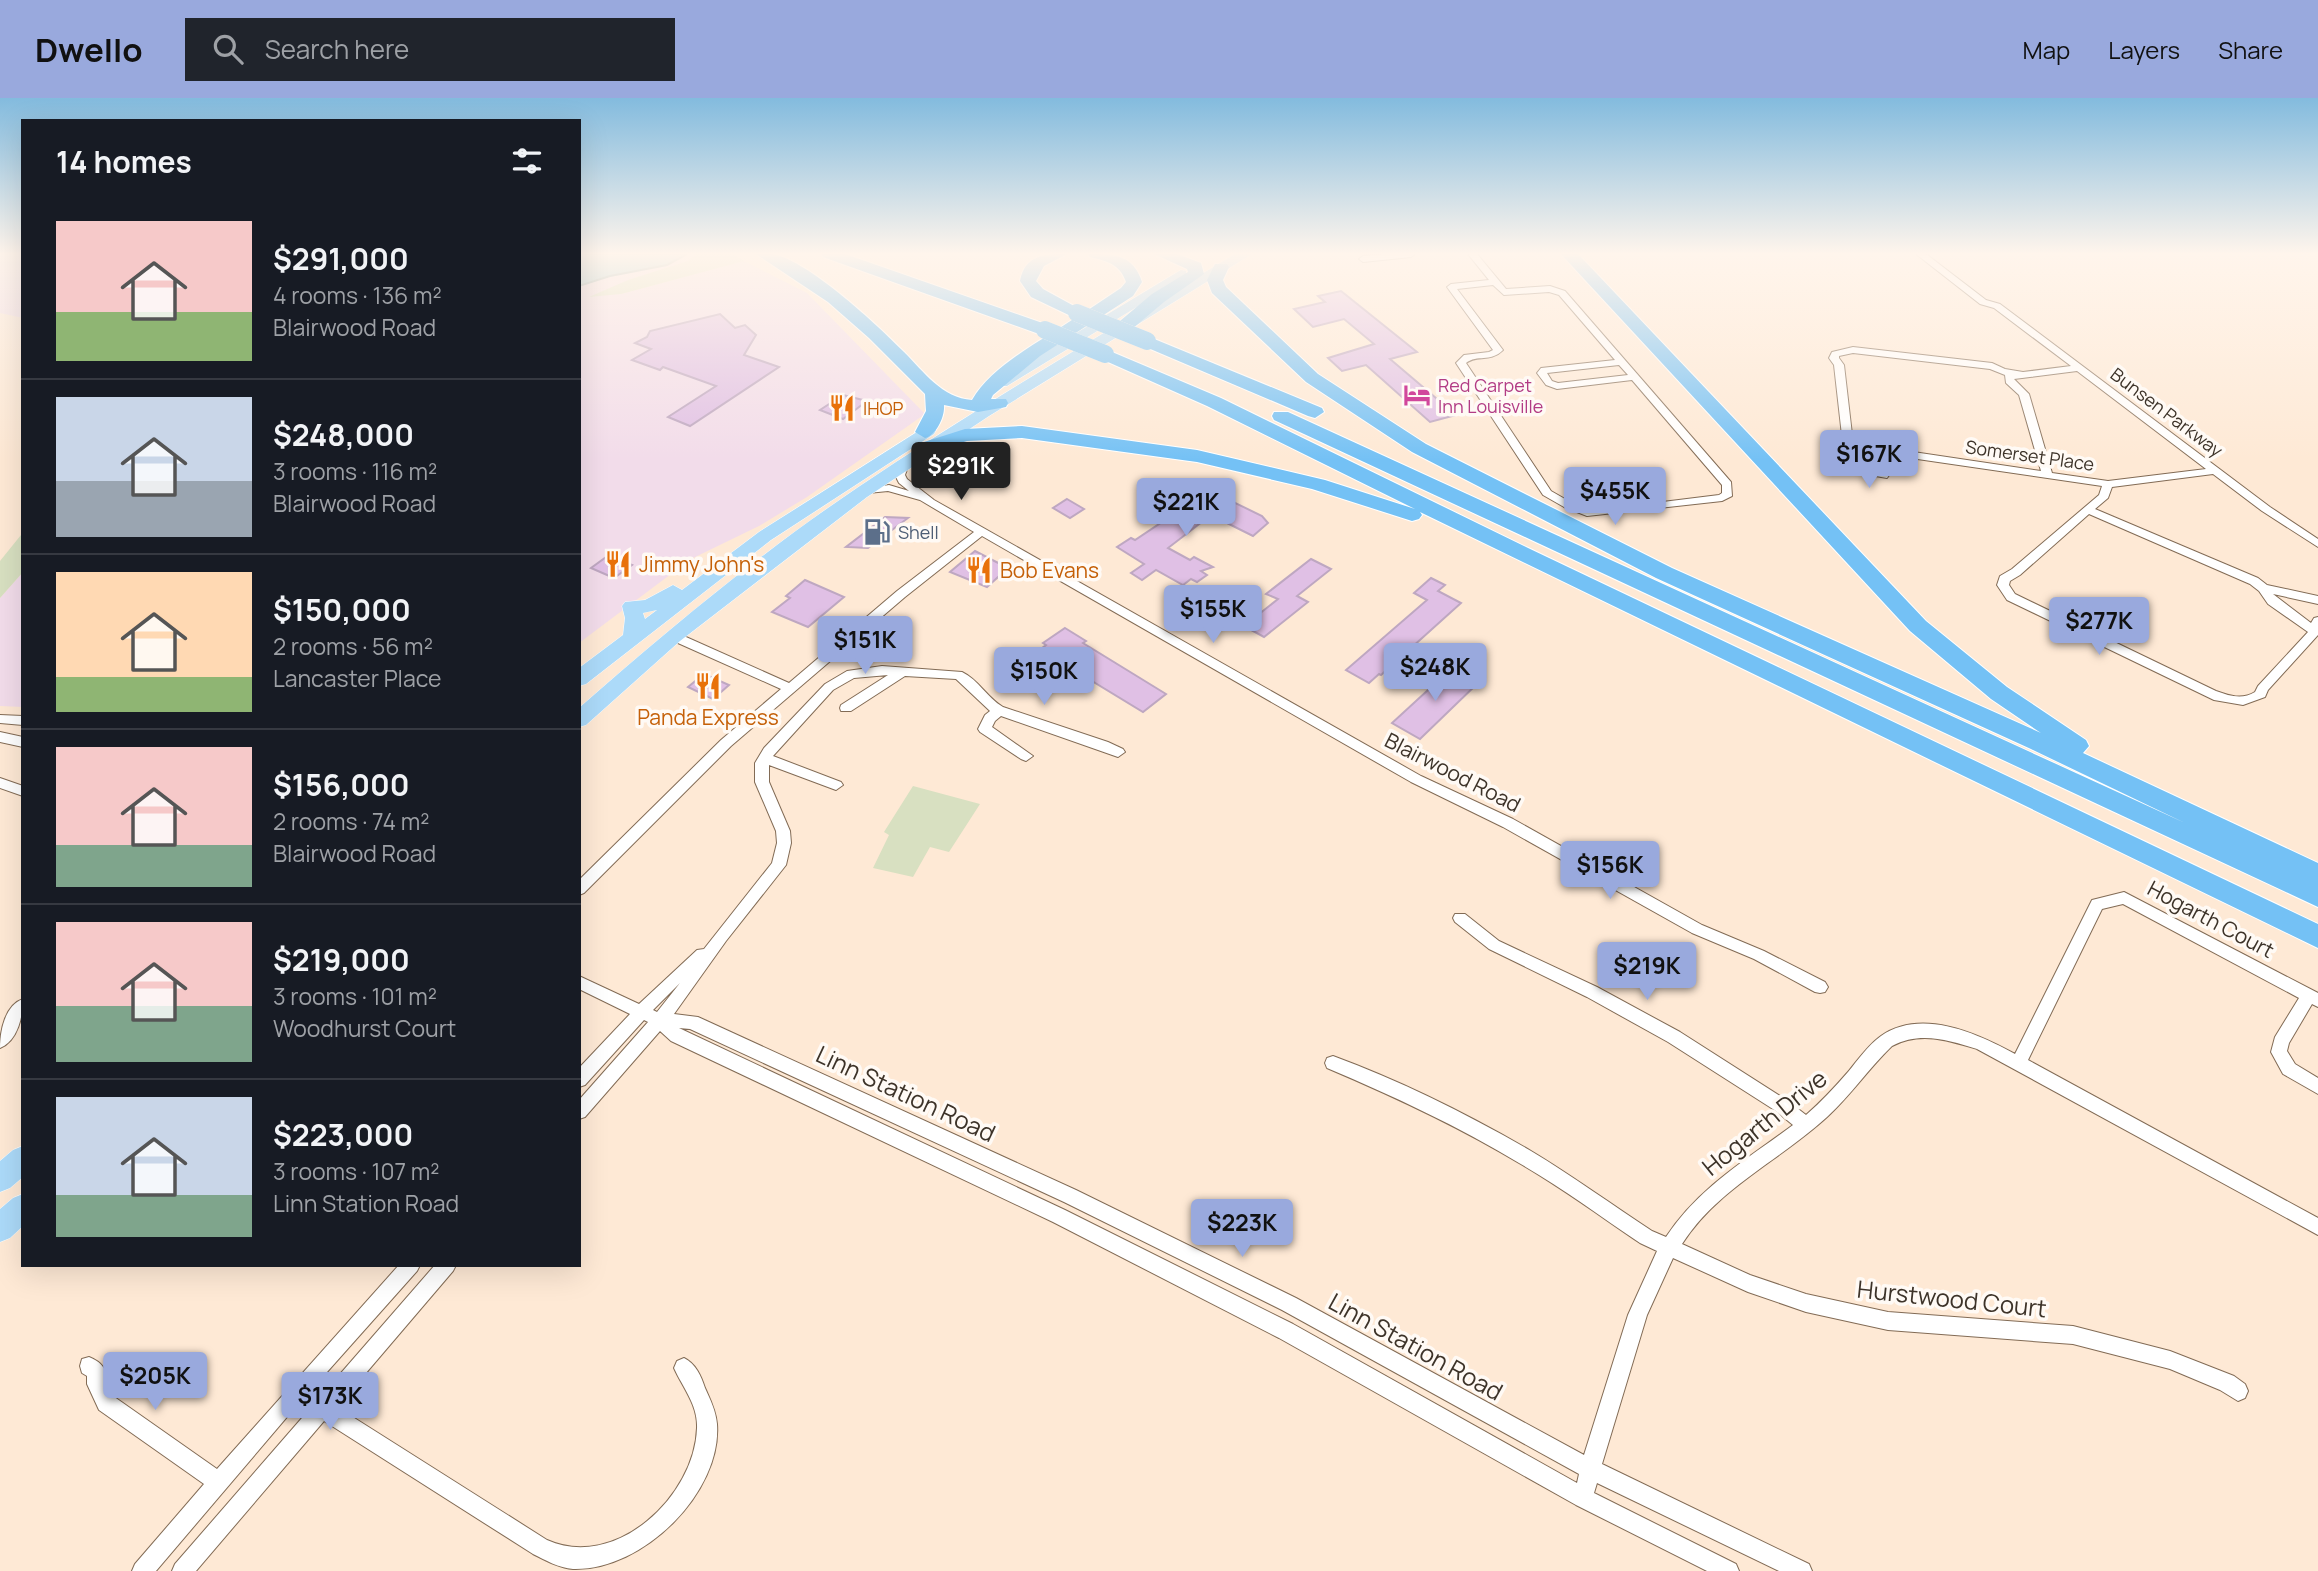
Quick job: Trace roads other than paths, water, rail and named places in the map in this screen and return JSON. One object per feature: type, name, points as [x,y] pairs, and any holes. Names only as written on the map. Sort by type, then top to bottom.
[{"type":"highway","points":[[866,323],[934,393],[947,401],[982,404],[1034,352],[1079,323]]},
{"type":"highway","points":[[1024,323],[1105,354],[1214,402],[2318,937]]},
{"type":"highway","points":[[1090,323],[1134,337],[1290,400],[2318,875]]},
{"type":"highway","points":[[1134,337],[1143,323]]},
{"type":"highway","points":[[1253,323],[1299,367],[1339,398],[1419,448],[1591,537]]},
{"type":"highway","points":[[1633,323],[1918,626],[1959,661],[2041,722],[2195,816]]},
{"type":"highway","points":[[1134,337],[2318,896]]},
{"type":"highway","points":[[934,393],[935,411],[928,439],[1022,432],[1197,456],[1318,484],[1406,513],[1709,643]]},
{"type":"highway","points":[[982,404],[993,421],[1022,432]]},
{"type":"main road","points":[[581,677],[633,638],[635,618],[632,606],[644,608],[658,603],[700,571],[734,559],[804,509],[928,439],[1107,323]]},
{"type":"main road","points":[[982,404],[1134,337],[1150,323]]},
{"type":"main road","points":[[581,718],[673,636],[802,535],[904,464],[928,439]]},
{"type":"main road","points":[[802,535],[810,512],[804,509]]},
{"type":"main road","points":[[673,636],[679,617],[744,564],[765,536]]},
{"type":"main road","points":[[0,1179],[21,1161]]},
{"type":"main road","points":[[0,1228],[21,1209]]},
{"type":"street","points":[[1478,323],[1498,350],[1467,357],[1461,363],[1499,423],[1548,493],[1555,498],[1587,513],[1598,513],[1722,498],[1728,494],[1727,484],[1588,323]]},
{"type":"street","name":"Bunsen Parkway","points":[[2019,323],[2215,471],[2318,544]]},
{"type":"street","points":[[1884,452],[1887,471],[1883,477],[1850,469],[1839,365],[1834,358],[1835,354],[1844,350],[1992,366],[2017,376]]},
{"type":"street","points":[[1621,362],[1544,370],[1542,373],[1549,383],[1557,386],[1637,381]]},
{"type":"street","points":[[2048,476],[2024,394],[2009,381],[2009,377],[2079,368]]},
{"type":"street","name":"Somerset Place","points":[[1847,445],[2108,484],[2215,471]]},
{"type":"street","name":"Blairwood Road","points":[[904,464],[900,475],[903,481],[926,499],[980,532],[1405,773],[1490,813],[1707,934],[1759,954],[1820,987]]},
{"type":"street","points":[[2088,510],[2253,581],[2263,588],[2272,601],[2316,626],[2262,689],[2261,694],[2251,701],[2241,702],[2212,694],[2011,597],[2004,587],[2004,579],[2016,572],[2104,496],[2108,484]]},
{"type":"street","name":"Blairwood Road","points":[[861,493],[889,488],[926,499]]},
{"type":"street","points":[[581,886],[726,743],[901,594],[980,532]]},
{"type":"street","points":[[2263,588],[2318,600]]},
{"type":"street","points":[[673,636],[792,689]]},
{"type":"street","points":[[581,1078],[650,1016],[677,1000],[721,937],[772,876],[782,858],[783,831],[762,782],[761,772],[765,758],[782,736],[834,682],[860,671],[903,671],[965,677],[980,697],[1000,711],[1094,741],[1118,752]]},
{"type":"street","points":[[846,708],[903,671]]},
{"type":"street","points":[[1000,711],[990,718],[985,729],[1026,756]]},
{"type":"street","points":[[0,719],[21,721]]},
{"type":"street","points":[[0,737],[21,741]]},
{"type":"street","points":[[765,758],[836,785]]},
{"type":"street","points":[[0,783],[21,790]]},
{"type":"street","name":"Hogarth Court","points":[[2019,1062],[2097,904],[2124,898],[2314,997],[2281,1042],[2278,1052],[2289,1069],[2318,1087]]},
{"type":"street","points":[[1460,918],[1494,945],[1592,992],[1674,1037],[1772,1098],[1806,1125]]},
{"type":"street","name":"Linn Station Road","points":[[581,983],[650,1016],[677,1036],[1059,1216],[1271,1323],[1583,1498],[1729,1571]]},
{"type":"street","points":[[0,1041],[21,1008]]},
{"type":"street","points":[[581,1109],[650,1016]]},
{"type":"street","name":"Linn Station Road","points":[[650,1016],[692,1023],[1069,1196],[1281,1300],[1590,1469],[1802,1571]]},
{"type":"street","name":"Hogarth Drive","points":[[1583,1498],[1637,1313],[1650,1282],[1693,1214],[1729,1180],[1806,1125],[1839,1096],[1893,1034],[1921,1028],[1947,1031],[1981,1043],[2318,1227]]},
{"type":"street","name":"Hurstwood Court","points":[[1333,1063],[1393,1088],[1482,1133],[1646,1237],[1748,1283],[1806,1303],[1888,1321],[2073,1335],[2170,1360],[2227,1383],[2238,1391]]},
{"type":"street","points":[[773,1081],[785,1065]]},
{"type":"street","points":[[1059,1216],[1069,1196]]},
{"type":"street","points":[[142,1571],[296,1392],[409,1267]]},
{"type":"street","points":[[182,1571],[445,1267]]},
{"type":"street","points":[[1271,1323],[1281,1300]]},
{"type":"street","points":[[89,1366],[97,1371],[97,1384],[106,1403],[220,1483]]},
{"type":"street","points":[[296,1392],[540,1547],[559,1556],[588,1559],[622,1550],[639,1541],[666,1518],[693,1481],[703,1457],[707,1427],[705,1412],[690,1375],[684,1368]]},
{"type":"place","name":"Red Carpet Inn Louisville","points":[[1417,395]]},
{"type":"place","name":"IHOP","points":[[842,408]]},
{"type":"place","name":"Shell","points":[[877,532]]},
{"type":"place","name":"Jimmy John's","points":[[618,564]]},
{"type":"place","name":"Bob Evans","points":[[979,570]]},
{"type":"place","name":"Panda Express","points":[[708,686]]}]
